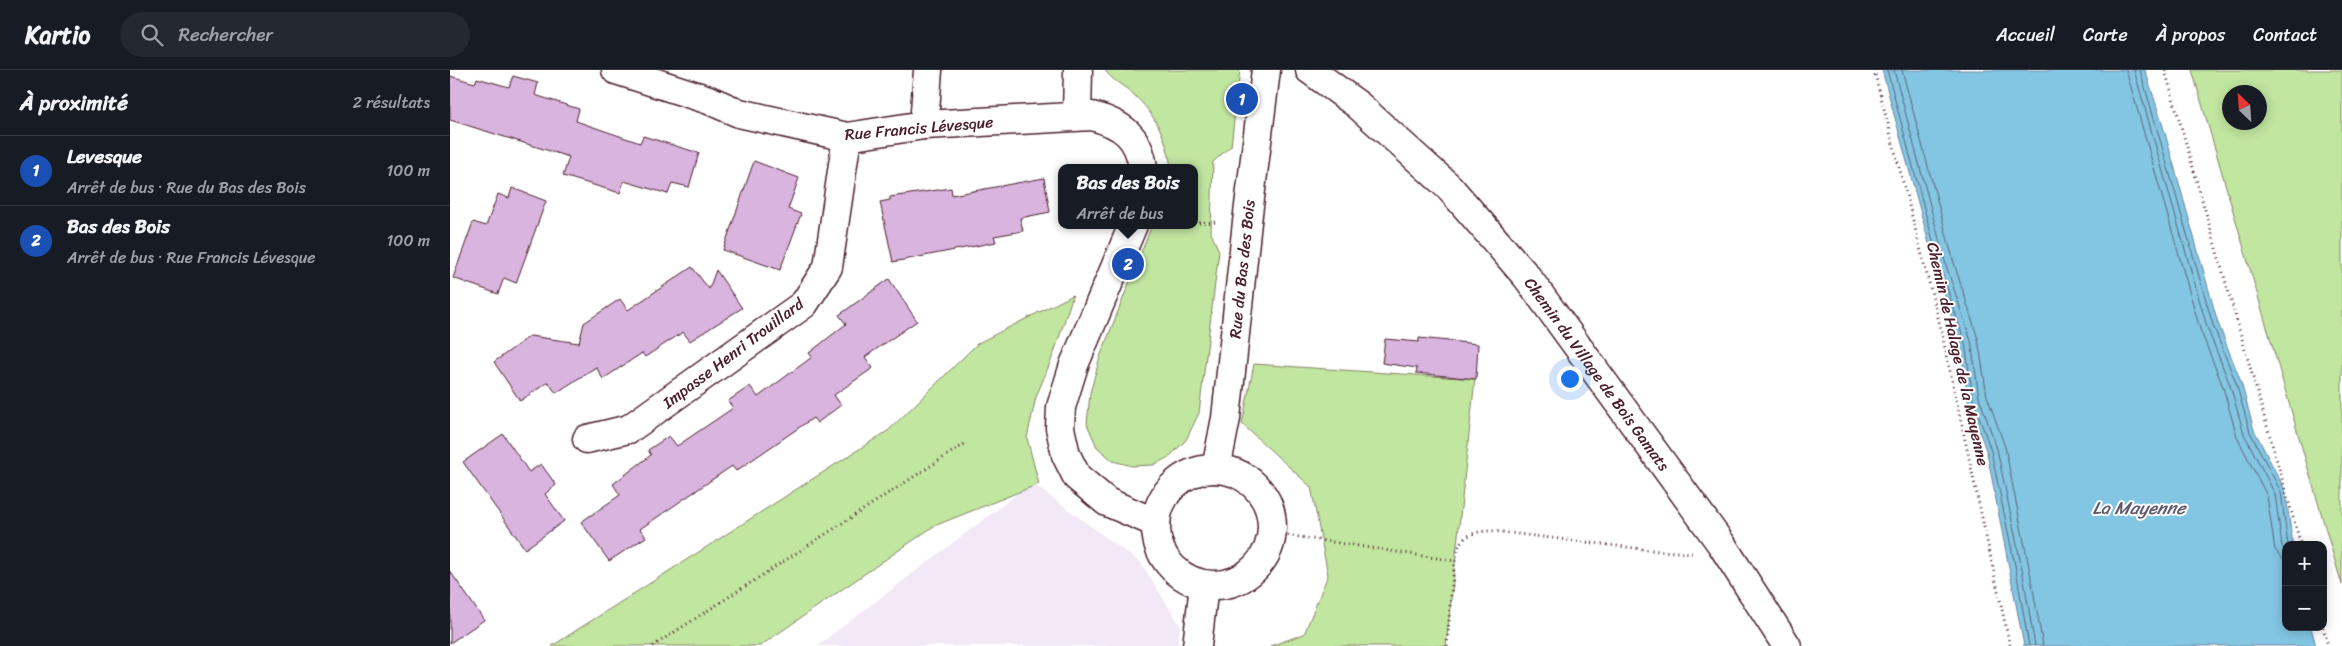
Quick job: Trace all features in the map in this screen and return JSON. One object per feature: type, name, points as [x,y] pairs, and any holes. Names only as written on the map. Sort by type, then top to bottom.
[{"type":"street","name":"Rue Francis Lévesque","points":[[616,70],[709,100],[739,114],[847,137],[924,125],[1077,115],[1109,121],[1128,132],[1141,152],[1142,164]]},
{"type":"street","points":[[924,125],[928,70]]},
{"type":"street","points":[[1077,115],[1078,70]]},
{"type":"street","name":"Rue du Bas des Bois","points":[[1216,468],[1226,418],[1247,222],[1266,70]]},
{"type":"street","name":"Chemin du Village de Bois Gamats","points":[[1310,70],[1358,105],[1449,187],[1527,277],[1722,545],[1787,646]]},
{"type":"street","name":"Impasse Henri Trouillard","points":[[587,439],[629,429],[804,304],[828,267],[847,137]]},
{"type":"street","points":[[1132,229],[1074,364],[1061,407],[1060,428],[1066,455],[1077,477],[1107,502],[1156,523]]},
{"type":"street","points":[[1216,468],[1235,472],[1252,481],[1264,496],[1272,514],[1273,533],[1268,552],[1257,568],[1241,579],[1223,586],[1204,585],[1187,580],[1173,569],[1163,556],[1157,540],[1156,523],[1160,506],[1169,490],[1182,478],[1198,470],[1216,468]]},
{"type":"street","points":[[1197,646],[1204,585]]},
{"type":"path","name":"Chemin de Halage de la Mayenne","points":[[1874,70],[1940,325],[2010,646]]},
{"type":"path","points":[[2165,70],[2300,541]]},
{"type":"path","points":[[653,646],[966,443]]},
{"type":"path","points":[[1447,646],[1456,560],[1461,542],[1480,531],[1684,554],[1705,551],[1722,545]]},
{"type":"path","points":[[1273,533],[1456,560]]},
{"type":"path","points":[[2324,631],[2328,646]]},
{"type":"shaded area","points":[[1032,483],[1141,563],[1180,625],[1177,646],[817,646]]},
{"type":"green space","points":[[1105,70],[1240,70],[1231,146],[1213,162],[1211,233],[1219,251],[1199,413],[1186,440],[1169,457],[1153,465],[1132,466],[1113,461],[1097,447],[1087,424],[1090,393],[1100,357],[1150,229],[1198,229],[1198,164],[1170,164],[1163,136],[1147,109],[1129,90],[1110,77]]},
{"type":"green space","points":[[2192,70],[2342,70],[2342,585]]},
{"type":"green space","points":[[1073,295],[1054,353],[1036,397],[1027,438],[1039,484],[934,526],[760,646],[552,646],[889,430],[978,343]]},
{"type":"green space","points":[[1254,364],[1475,379],[1446,646],[1270,646],[1304,634],[1328,575],[1311,487],[1242,424]]},
{"type":"water","name":"La Mayenne","points":[[1882,70],[2145,70],[2163,126],[2218,323],[2241,382],[2254,430],[2285,490],[2292,541],[2282,541],[2282,631],[2312,631],[2316,646],[2024,646],[1987,453],[1968,400],[1960,344],[1936,269]]},
{"type":"building","points":[[450,76],[475,83],[477,78],[509,87],[513,76],[538,83],[535,95],[579,109],[576,121],[640,143],[643,136],[699,153],[689,187],[672,183],[668,194],[624,181],[620,193],[563,176],[569,157],[450,120]]},
{"type":"building","points":[[754,161],[799,178],[788,209],[801,214],[780,270],[723,250]]},
{"type":"building","points":[[1044,178],[1050,212],[1020,218],[1023,231],[994,236],[996,242],[893,262],[880,202],[890,200],[890,197],[951,188],[952,195]]},
{"type":"building","points":[[512,188],[546,201],[516,283],[504,278],[498,294],[453,278],[473,222],[486,226],[498,194],[509,198]]},
{"type":"building","points":[[692,267],[709,289],[716,270],[742,308],[690,341],[683,332],[645,357],[642,353],[603,379],[596,367],[556,393],[548,382],[520,401],[494,362],[530,336],[579,343],[584,323],[620,299],[628,310]]},
{"type":"building","points":[[889,279],[917,321],[865,357],[873,368],[834,395],[841,405],[817,423],[813,418],[736,471],[732,466],[640,529],[646,537],[609,561],[581,522],[620,495],[613,484],[651,455],[648,450],[669,436],[677,446],[733,408],[728,401],[750,386],[758,397],[812,357],[809,353],[846,324],[839,315]]},
{"type":"building","points":[[1419,338],[1478,344],[1476,379],[1416,373],[1417,368],[1382,363],[1385,339],[1419,342]]},
{"type":"building","points":[[503,434],[529,472],[541,464],[556,485],[545,494],[564,521],[525,549],[463,462]]},
{"type":"building","points":[[450,571],[484,620],[450,643]]},
{"type":"place","name":"Levesque","points":[[1242,99]]},
{"type":"place","name":"Bas des Bois","points":[[1128,264]]}]
